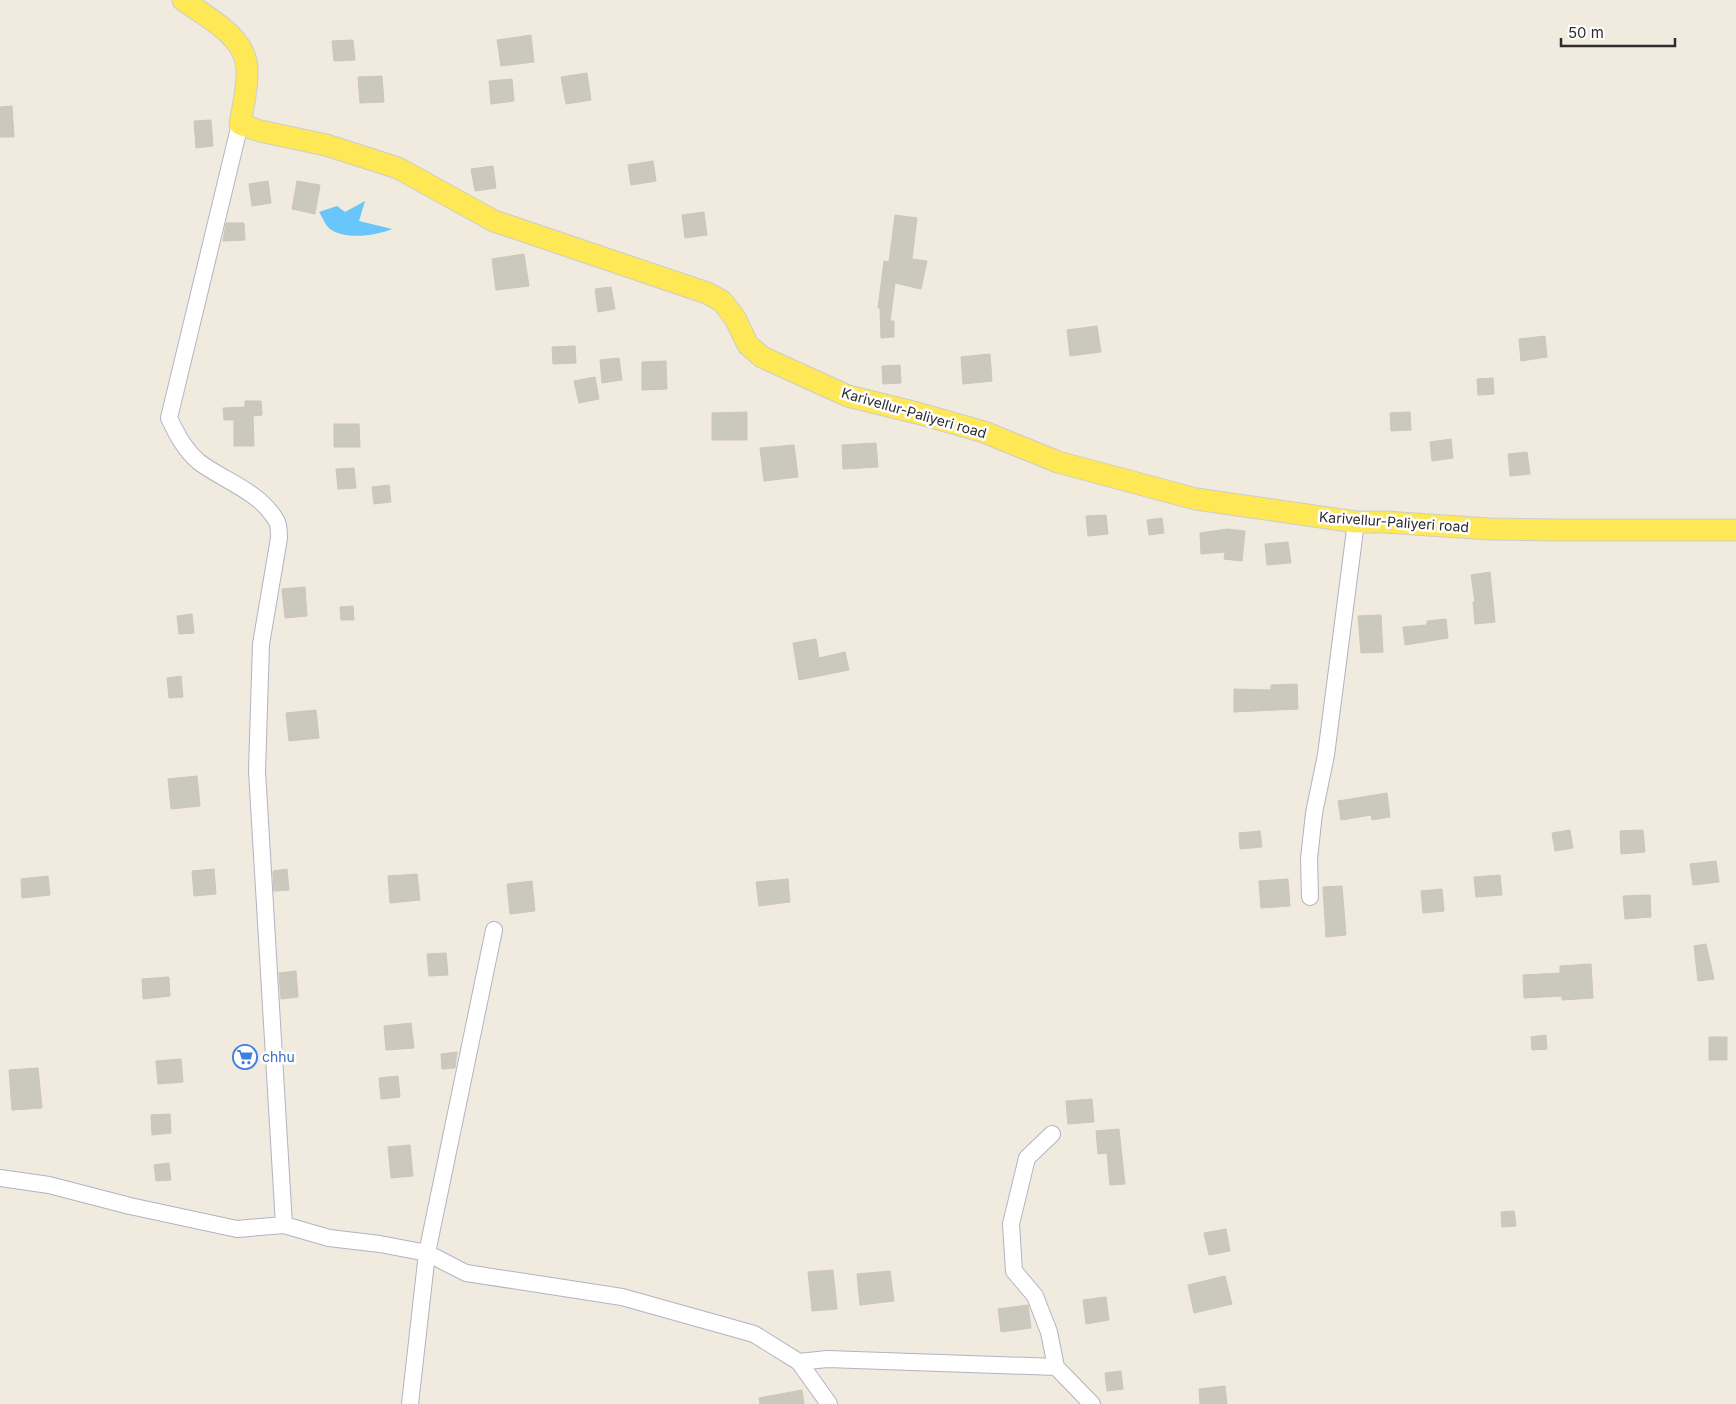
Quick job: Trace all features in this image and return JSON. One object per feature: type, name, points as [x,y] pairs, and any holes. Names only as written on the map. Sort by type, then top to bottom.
[{"type":"main road","points":[[183,0],[236,40],[243,53],[248,68],[240,124]]},
{"type":"main road","name":"Karivellur-Paliyeri road","points":[[240,124],[260,131],[326,144],[398,168],[494,221],[707,293],[722,302],[735,318],[748,344],[762,357],[848,396],[984,432],[1058,462],[1196,499],[1356,522],[1517,530],[1736,530]]},
{"type":"street","points":[[240,124],[169,418],[179,441],[200,462],[226,477],[264,505],[277,521],[280,538],[261,644],[257,770],[284,1225]]},
{"type":"street","points":[[1310,897],[1309,859],[1314,813],[1327,745],[1356,522]]},
{"type":"street","points":[[410,1404],[428,1253],[494,930]]},
{"type":"street","points":[[1052,1134],[1027,1158],[1011,1224],[1014,1271],[1035,1296],[1049,1332],[1056,1366],[1092,1404]]},
{"type":"street","points":[[0,1178],[49,1185],[130,1206],[237,1229],[284,1225],[329,1238],[380,1244],[428,1253],[466,1273],[622,1297],[754,1334],[799,1362],[829,1404]]},
{"type":"street","points":[[799,1362],[827,1359],[1056,1366]]},
{"type":"water","points":[[365,201],[359,221],[392,229],[378,234],[344,235],[330,229],[319,212],[337,206],[345,212]]},
{"type":"building","points":[[531,35],[534,62],[501,66],[497,40]]},
{"type":"building","points":[[353,40],[355,60],[334,61],[332,41]]},
{"type":"building","points":[[587,73],[591,100],[566,104],[561,77]]},
{"type":"building","points":[[382,76],[384,102],[360,103],[358,77]]},
{"type":"building","points":[[512,79],[514,101],[491,104],[489,81]]},
{"type":"building","points":[[12,106],[14,137],[0,137],[0,107]]},
{"type":"building","points":[[211,120],[213,146],[196,148],[194,121]]},
{"type":"building","points":[[653,161],[656,181],[631,185],[628,165]]},
{"type":"building","points":[[493,166],[496,188],[475,191],[471,169]]},
{"type":"building","points":[[268,181],[271,203],[252,206],[249,184]]},
{"type":"building","points":[[297,181],[320,185],[315,214],[292,209]]},
{"type":"building","points":[[704,212],[707,235],[685,238],[682,215]]},
{"type":"building","points":[[895,215],[917,218],[912,259],[927,261],[921,289],[895,283],[890,321],[894,321],[894,337],[881,338],[880,308],[878,308],[884,261],[889,262]]},
{"type":"building","points":[[226,223],[244,223],[245,240],[223,241]]},
{"type":"building","points":[[524,254],[529,286],[496,290],[492,259]]},
{"type":"building","points":[[611,287],[615,309],[598,312],[595,289]]},
{"type":"building","points":[[1097,326],[1101,352],[1070,356],[1067,330]]},
{"type":"building","points":[[1545,336],[1547,357],[1521,361],[1519,339]]},
{"type":"building","points":[[575,346],[576,363],[553,364],[552,347]]},
{"type":"building","points":[[990,354],[992,381],[963,384],[961,357]]},
{"type":"building","points":[[619,358],[622,380],[602,383],[600,360]]},
{"type":"building","points":[[666,361],[667,389],[642,390],[642,362]]},
{"type":"building","points":[[900,365],[901,383],[883,384],[882,366]]},
{"type":"building","points":[[595,377],[599,399],[579,403],[574,381]]},
{"type":"building","points":[[1493,378],[1494,394],[1478,395],[1477,379]]},
{"type":"building","points":[[245,401],[261,401],[262,415],[253,416],[254,446],[234,446],[234,420],[224,420],[223,408],[245,407]]},
{"type":"building","points":[[747,412],[747,440],[712,440],[712,413]]},
{"type":"building","points":[[1410,412],[1411,430],[1391,431],[1390,413]]},
{"type":"building","points":[[334,424],[359,424],[360,447],[334,447]]},
{"type":"building","points":[[1451,439],[1453,458],[1432,461],[1430,442]]},
{"type":"building","points":[[876,443],[878,467],[843,469],[842,445]]},
{"type":"building","points":[[794,445],[798,477],[764,481],[760,448]]},
{"type":"building","points":[[1527,452],[1530,474],[1510,476],[1508,454]]},
{"type":"building","points":[[354,468],[356,488],[338,489],[336,469]]},
{"type":"building","points":[[389,485],[391,502],[374,504],[372,487]]},
{"type":"building","points":[[1106,515],[1108,534],[1088,536],[1086,516]]},
{"type":"building","points":[[1162,518],[1164,533],[1149,535],[1147,520]]},
{"type":"building","points":[[1227,529],[1245,531],[1242,561],[1224,559],[1225,552],[1201,554],[1200,533]]},
{"type":"building","points":[[1288,542],[1291,563],[1267,565],[1265,544]]},
{"type":"building","points":[[1490,572],[1495,622],[1475,624],[1473,602],[1475,602],[1471,575]]},
{"type":"building","points":[[305,587],[307,616],[285,618],[282,589]]},
{"type":"building","points":[[353,606],[354,620],[341,620],[340,607]]},
{"type":"building","points":[[192,614],[194,633],[179,634],[177,616]]},
{"type":"building","points":[[1381,615],[1383,652],[1361,653],[1358,616]]},
{"type":"building","points":[[1446,619],[1448,638],[1405,645],[1403,627],[1427,625],[1427,621]]},
{"type":"building","points":[[816,639],[819,658],[845,652],[849,670],[799,680],[793,643]]},
{"type":"building","points":[[181,676],[183,697],[169,698],[167,678]]},
{"type":"building","points":[[1297,684],[1298,709],[1234,712],[1234,689],[1271,690],[1271,685]]},
{"type":"building","points":[[316,710],[319,738],[289,741],[286,713]]},
{"type":"building","points":[[197,776],[200,806],[171,809],[168,779]]},
{"type":"building","points":[[1387,793],[1390,817],[1372,820],[1371,815],[1341,820],[1338,801]]},
{"type":"building","points":[[1570,830],[1573,848],[1555,851],[1552,833]]},
{"type":"building","points":[[1643,830],[1645,852],[1621,854],[1620,831]]},
{"type":"building","points":[[1260,831],[1262,847],[1240,849],[1239,833]]},
{"type":"building","points":[[1716,861],[1719,882],[1693,885],[1690,864]]},
{"type":"building","points":[[214,869],[216,894],[194,896],[192,871]]},
{"type":"building","points":[[287,869],[289,890],[274,891],[273,871]]},
{"type":"building","points":[[417,874],[420,900],[390,903],[388,876]]},
{"type":"building","points":[[1500,875],[1502,895],[1476,897],[1474,877]]},
{"type":"building","points":[[48,876],[50,895],[22,898],[21,879]]},
{"type":"building","points":[[788,879],[790,902],[759,906],[756,882]]},
{"type":"building","points":[[1288,879],[1290,906],[1261,908],[1259,881]]},
{"type":"building","points":[[532,881],[535,911],[510,914],[507,884]]},
{"type":"building","points":[[1342,886],[1346,935],[1326,937],[1323,887]]},
{"type":"building","points":[[1442,889],[1444,911],[1423,913],[1421,891]]},
{"type":"building","points":[[1650,895],[1651,917],[1625,919],[1623,896]]},
{"type":"building","points":[[1706,944],[1714,979],[1698,981],[1694,946]]},
{"type":"building","points":[[446,953],[448,975],[429,976],[427,954]]},
{"type":"building","points":[[1591,964],[1593,998],[1562,1000],[1562,996],[1524,998],[1523,975],[1560,973],[1560,966]]},
{"type":"building","points":[[296,971],[298,997],[281,999],[279,973]]},
{"type":"building","points":[[169,977],[170,996],[143,999],[142,979]]},
{"type":"building","points":[[411,1023],[414,1048],[386,1050],[384,1026]]},
{"type":"building","points":[[1546,1035],[1547,1049],[1532,1050],[1531,1037]]},
{"type":"building","points":[[1709,1037],[1727,1037],[1727,1060],[1709,1060]]},
{"type":"building","points":[[457,1052],[455,1068],[442,1069],[441,1054]]},
{"type":"building","points":[[181,1059],[183,1082],[158,1084],[156,1061]]},
{"type":"building","points":[[38,1068],[42,1108],[12,1110],[9,1070]]},
{"type":"building","points":[[398,1076],[400,1097],[381,1099],[379,1078]]},
{"type":"building","points":[[1092,1099],[1094,1122],[1068,1124],[1066,1101]]},
{"type":"building","points":[[170,1114],[171,1133],[152,1135],[151,1115]]},
{"type":"building","points":[[1119,1129],[1125,1184],[1110,1185],[1107,1153],[1098,1154],[1096,1131]]},
{"type":"building","points":[[410,1145],[413,1176],[391,1178],[388,1147]]},
{"type":"building","points":[[169,1163],[171,1180],[156,1181],[154,1165]]},
{"type":"building","points":[[1514,1211],[1516,1226],[1502,1227],[1501,1212]]},
{"type":"building","points":[[1226,1229],[1230,1251],[1209,1255],[1204,1233]]},
{"type":"building","points":[[833,1270],[837,1309],[812,1311],[808,1272]]},
{"type":"building","points":[[890,1271],[894,1301],[860,1305],[857,1274]]},
{"type":"building","points":[[1225,1276],[1232,1304],[1194,1313],[1188,1285]]},
{"type":"building","points":[[1106,1297],[1109,1320],[1086,1324],[1083,1300]]},
{"type":"building","points":[[1028,1305],[1031,1328],[1001,1332],[998,1309]]},
{"type":"building","points":[[1121,1371],[1123,1389],[1107,1391],[1105,1373]]},
{"type":"building","points":[[1225,1386],[1227,1404],[1200,1404],[1199,1389]]},
{"type":"building","points":[[802,1390],[804,1404],[760,1404],[759,1398]]},
{"type":"place","name":"chhu","points":[[245,1057]]}]
